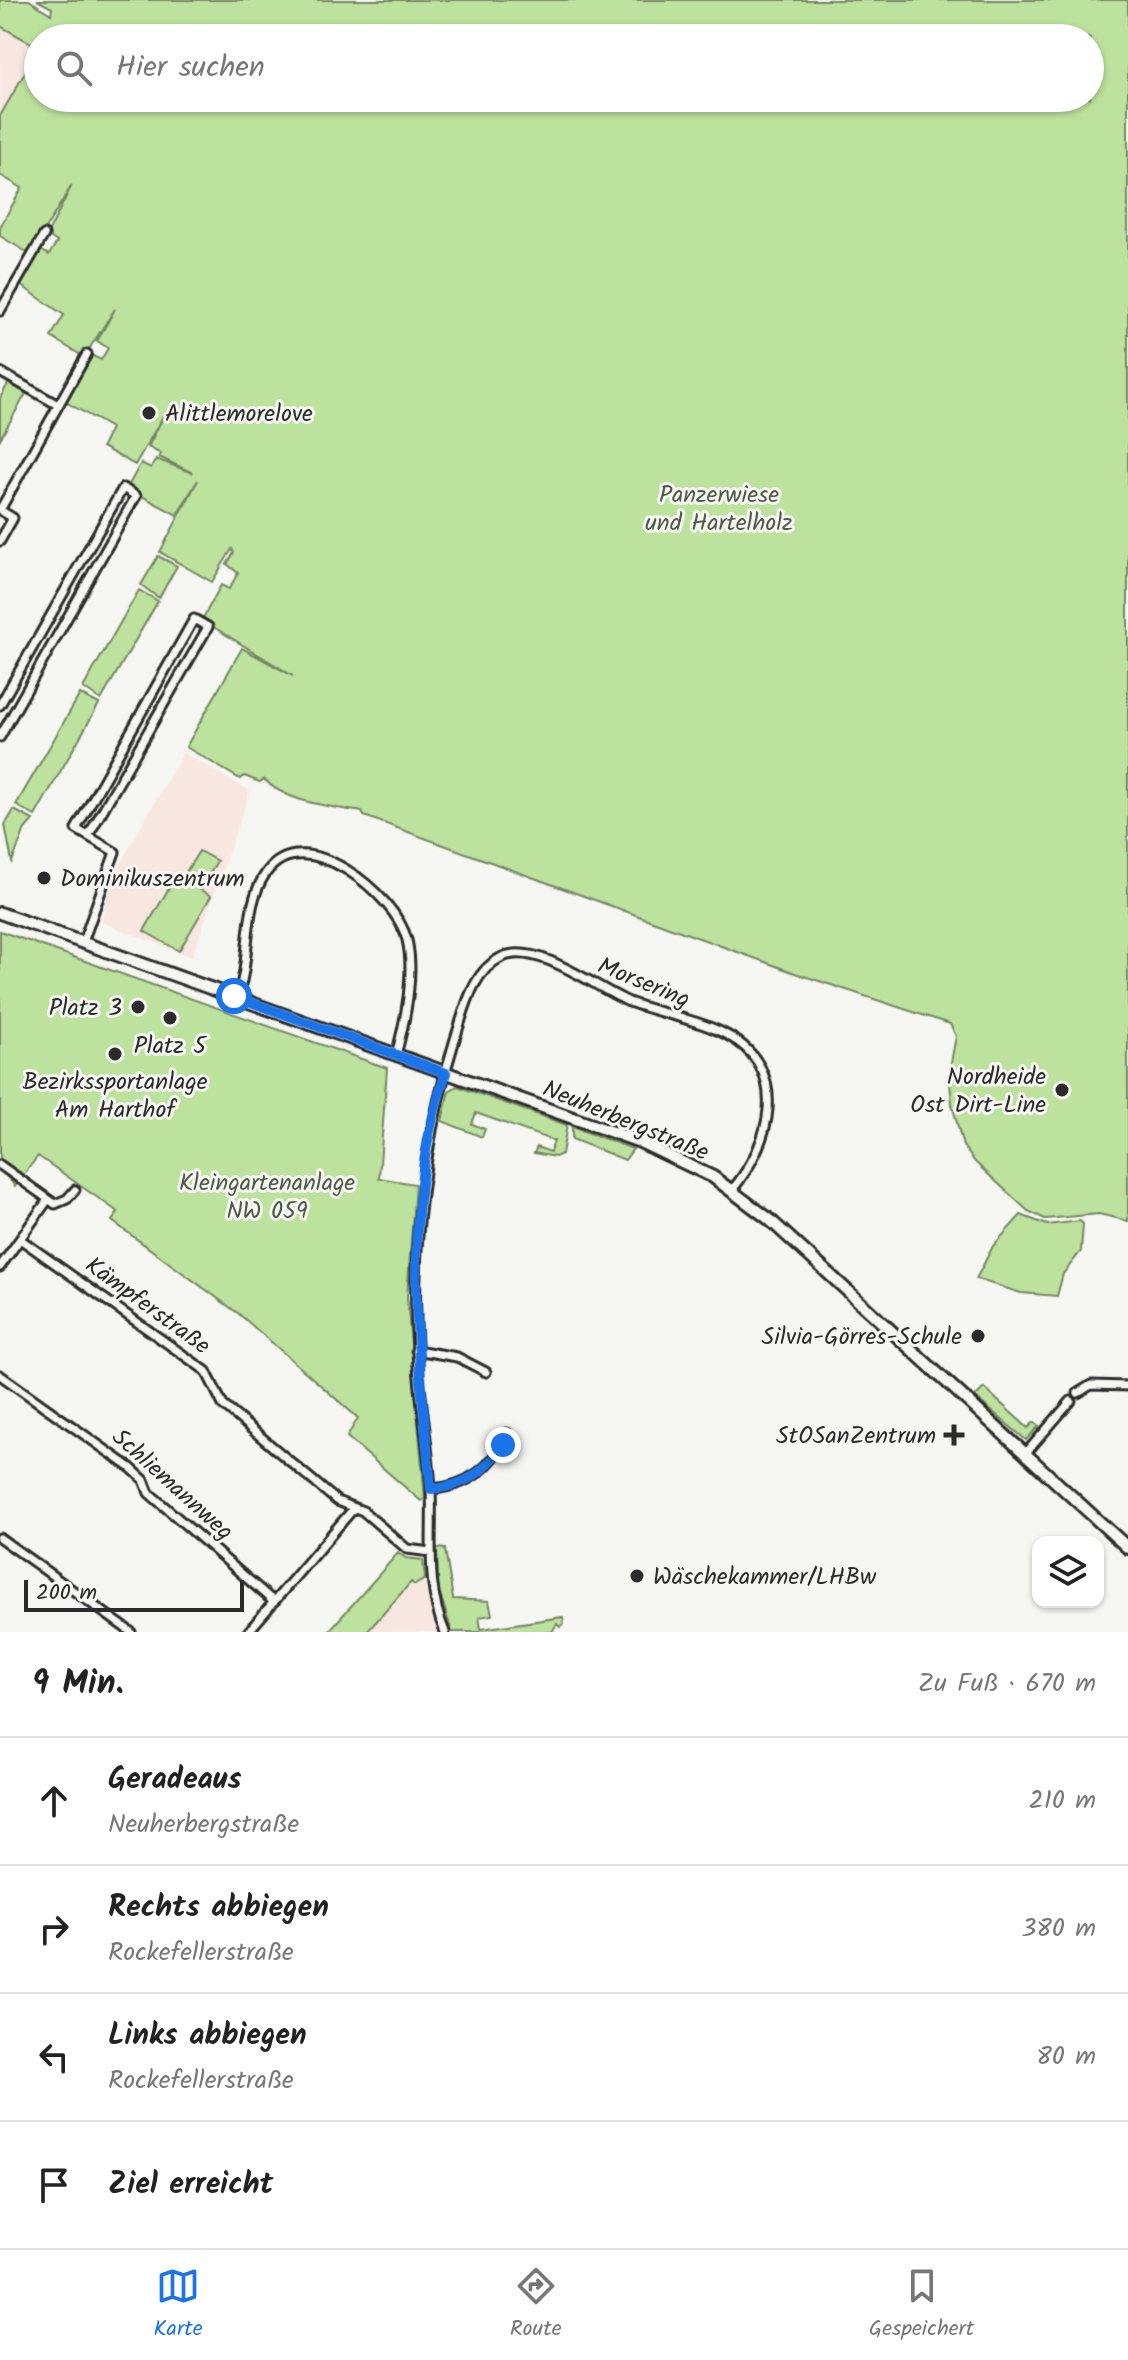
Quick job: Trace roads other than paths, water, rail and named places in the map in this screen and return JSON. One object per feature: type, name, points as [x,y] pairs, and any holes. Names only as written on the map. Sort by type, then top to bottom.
[{"type":"main road","name":"Neuherbergstraße","points":[[0,913],[661,1151],[732,1190],[810,1256],[1128,1548]]},
{"type":"street","points":[[0,311],[44,235]]},
{"type":"street","points":[[0,541],[13,518],[0,510],[87,354]]},
{"type":"street","points":[[0,372],[58,405]]},
{"type":"street","points":[[0,705],[123,488],[136,496],[0,736]]},
{"type":"street","points":[[90,548],[103,555]]},
{"type":"street","points":[[83,942],[115,852],[76,829],[194,619],[208,627],[88,836]]},
{"type":"street","points":[[32,649],[45,657]]},
{"type":"street","points":[[135,722],[148,729]]},
{"type":"street","points":[[237,998],[245,972],[255,899],[266,874],[289,857],[304,856],[336,864],[381,895],[405,932],[409,959],[402,1034],[396,1055]]},
{"type":"street","name":"Morsering","points":[[445,1632],[432,1583],[431,1489],[416,1350],[415,1274],[420,1205],[446,1073],[465,1007],[481,973],[509,955],[531,954],[545,958],[609,993],[724,1033],[755,1058],[767,1079],[769,1113],[755,1153],[732,1190]]},
{"type":"street","points":[[0,1165],[47,1201],[61,1203],[75,1190]]},
{"type":"street","points":[[0,1267],[47,1201]]},
{"type":"street","name":"Kämpferstraße","points":[[20,1239],[206,1371],[223,1405],[337,1501],[354,1508],[407,1549],[431,1552]]},
{"type":"street","points":[[416,1350],[457,1357],[486,1372]]},
{"type":"street","name":"Schliemannweg","points":[[0,1375],[131,1468],[144,1480],[149,1493],[274,1602]]},
{"type":"street","points":[[1078,1393],[1091,1385],[1124,1386],[1128,1392]]},
{"type":"street","points":[[1025,1454],[1071,1401]]},
{"type":"street","points":[[431,1489],[455,1485],[478,1474],[493,1459],[507,1433]]},
{"type":"street","points":[[248,1632],[354,1508]]},
{"type":"street","points":[[1,1540],[131,1632]]},
{"type":"place","name":"Alittlemorelove","points":[[149,413]]},
{"type":"place","name":"Dominikuszentrum","points":[[44,878]]},
{"type":"place","name":"Platz 3","points":[[138,1007]]},
{"type":"place","name":"Platz 5","points":[[170,1018]]},
{"type":"place","name":"Bezirkssportanlage Am Harthof","points":[[115,1054]]},
{"type":"place","name":"Nordheide Ost Dirt-Line","points":[[1062,1090]]},
{"type":"place","name":"Silvia-Görres-Schule","points":[[978,1336]]},
{"type":"place","name":"StOSanZentrum","points":[[954,1435]]},
{"type":"place","name":"Wäschekammer/LHBw","points":[[637,1576]]},
{"type":"park label","name":"Panzerwiese und Hartelholz","points":[[719,508]]},
{"type":"park label","name":"Kleingartenanlage NW 059","points":[[267,1196]]}]
